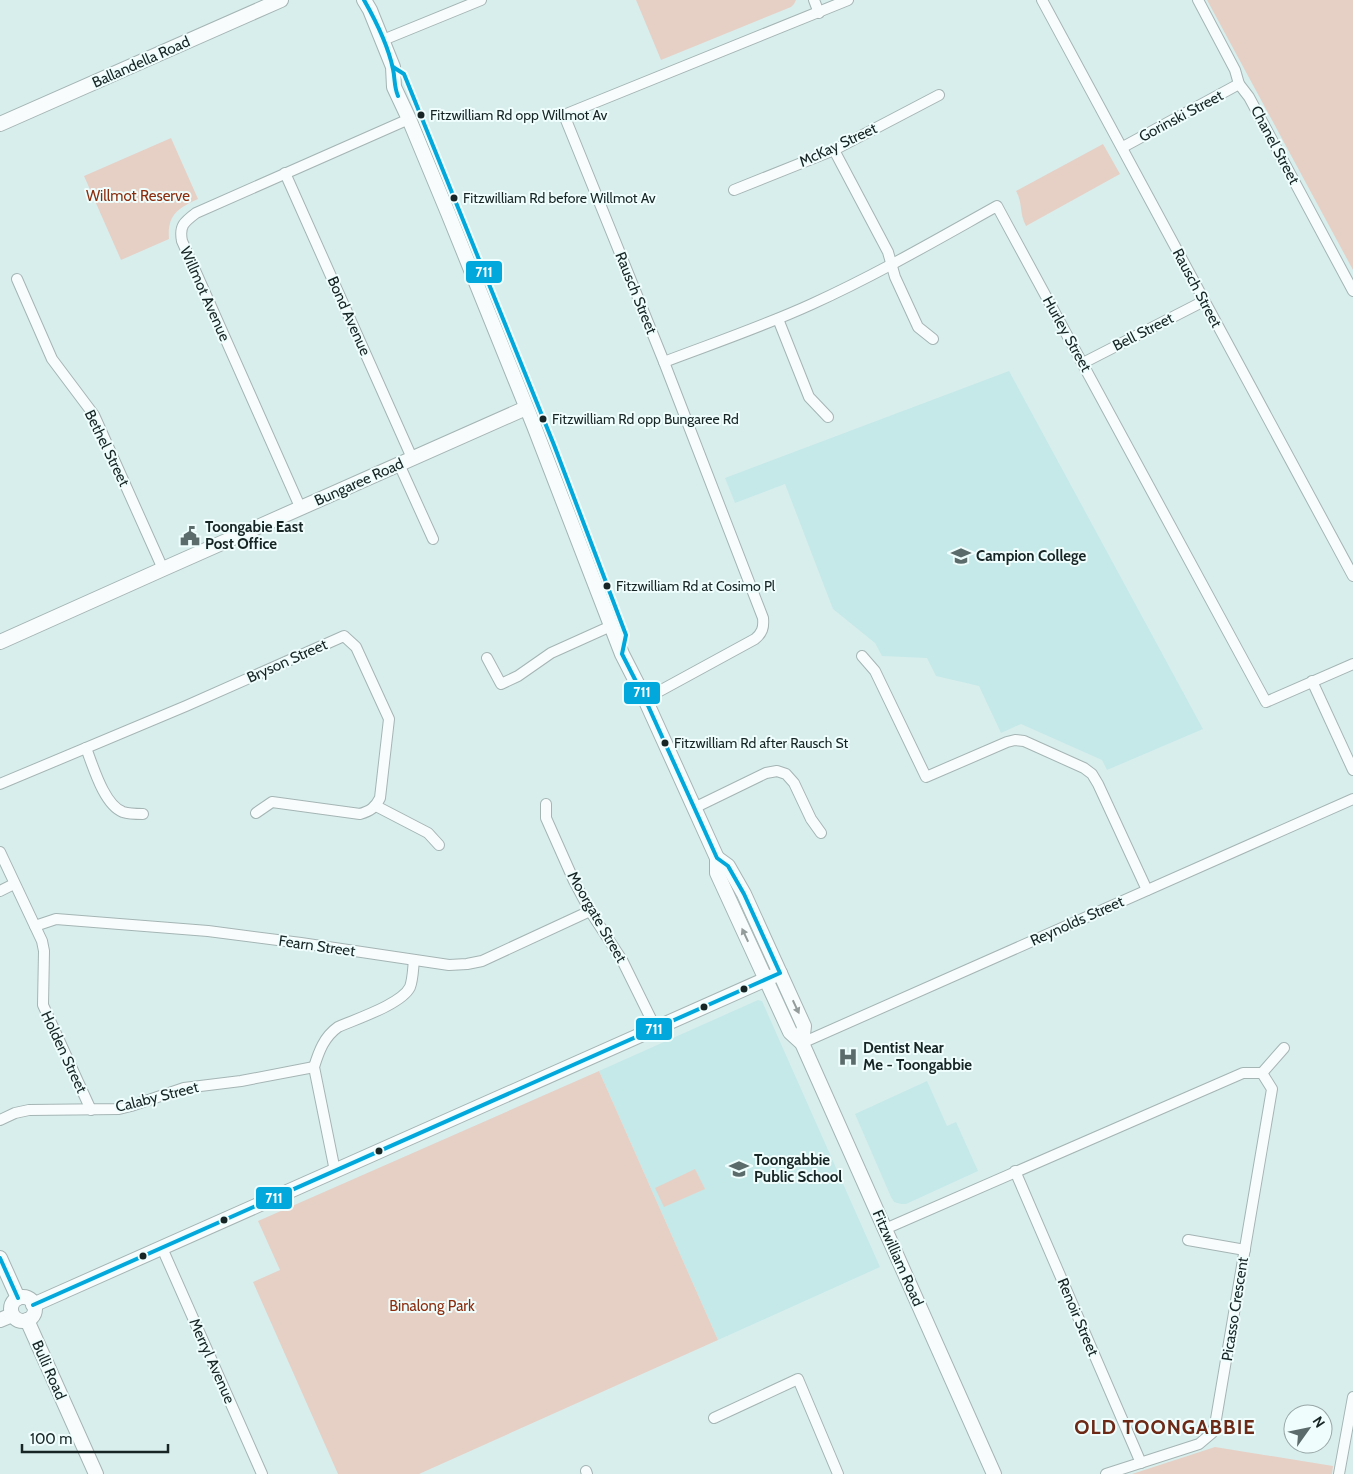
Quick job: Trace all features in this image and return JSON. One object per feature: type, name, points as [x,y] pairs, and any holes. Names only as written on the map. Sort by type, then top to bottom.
[{"type":"street","name":"Ballandella Road","points":[[0,124],[281,0]]},
{"type":"street","name":"Fitzwilliam Road","points":[[364,0],[370,10],[393,67],[394,87],[409,119],[526,408],[622,654],[645,699],[717,858],[717,873],[790,1032],[802,1043],[994,1474]]},
{"type":"street","points":[[382,40],[481,0]]},
{"type":"street","points":[[814,0],[819,13]]},
{"type":"street","name":"Rausch Street","points":[[645,699],[755,639],[761,634],[764,627],[763,618],[664,362],[564,115],[848,0]]},
{"type":"street","name":"Rausch Street","points":[[1042,0],[1353,576]]},
{"type":"street","name":"Chanel Street","points":[[1198,0],[1235,70],[1239,84],[1249,97],[1353,291]]},
{"type":"street","name":"Gorinski Street","points":[[1123,147],[1239,84]]},
{"type":"street","name":"McKay Street","points":[[734,190],[834,150],[939,95]]},
{"type":"street","name":"Willmot Avenue","points":[[301,509],[182,241],[181,227],[186,220],[196,213],[409,119]]},
{"type":"street","points":[[834,150],[888,252],[895,277],[918,327],[932,339]]},
{"type":"street","name":"Bond Avenue","points":[[285,173],[412,458]]},
{"type":"street","name":"Hurley Street","points":[[664,362],[778,319],[814,303],[892,264],[997,206],[1266,702],[1353,664]]},
{"type":"street","name":"Bethel Street","points":[[17,279],[52,358],[94,415],[163,569]]},
{"type":"street","name":"Bell Street","points":[[1083,363],[1204,301]]},
{"type":"street","points":[[778,319],[809,397],[828,416]]},
{"type":"street","name":"Bungaree Road","points":[[0,642],[526,408]]},
{"type":"street","points":[[399,464],[433,539]]},
{"type":"street","points":[[487,658],[501,684],[518,676],[552,653],[611,626]]},
{"type":"street","name":"Bryson Street","points":[[0,784],[186,706],[344,636],[356,647],[389,719],[380,798],[376,806]]},
{"type":"street","points":[[862,656],[875,672],[926,777],[1015,740],[1034,745],[1084,768],[1092,774],[1147,890]]},
{"type":"street","points":[[1312,681],[1353,770]]},
{"type":"street","points":[[86,748],[112,805],[124,812],[143,814]]},
{"type":"street","points":[[694,808],[766,773],[777,771],[786,774],[794,783],[811,819],[821,833]]},
{"type":"street","name":"Reynolds Street","points":[[802,1043],[1353,799]]},
{"type":"street","points":[[256,812],[272,802],[360,814],[370,811],[376,806],[428,833],[439,845]]},
{"type":"street","name":"Moorgate Street","points":[[546,804],[546,818],[574,881],[590,911],[622,960],[656,1028]]},
{"type":"street","name":"Holden Street","points":[[0,852],[42,942],[44,951],[43,1005],[91,1110]]},
{"type":"street","name":"Fitzwilliam Road","points":[[717,858],[728,866],[744,894],[804,1026],[802,1043]]},
{"type":"street","points":[[0,891],[14,884]]},
{"type":"street","name":"Fearn Street","points":[[35,926],[56,919],[198,931],[301,943],[449,966],[482,961],[590,911]]},
{"type":"street","points":[[335,1172],[314,1068],[324,1040],[338,1027],[398,1000],[407,993],[411,985],[414,960]]},
{"type":"street","points":[[33,1305],[780,973]]},
{"type":"street","points":[[885,1229],[1243,1072],[1262,1073],[1284,1048]]},
{"type":"street","name":"Calaby Street","points":[[0,1120],[14,1113],[29,1110],[119,1109],[184,1088],[241,1081],[314,1068]]},
{"type":"street","name":"Picasso Crescent","points":[[1106,1474],[1199,1444],[1212,1433],[1215,1425],[1272,1089],[1262,1073]]},
{"type":"street","name":"Renoir Street","points":[[1015,1171],[1141,1463]]},
{"type":"street","points":[[1188,1240],[1245,1250]]},
{"type":"street","name":"Merryl Avenue","points":[[162,1248],[262,1474]]},
{"type":"street","points":[[0,1258],[18,1298]]},
{"type":"street","points":[[18,1298],[29,1300],[33,1305],[34,1312],[27,1320],[6,1317],[12,1304],[18,1298]]},
{"type":"street","name":"Bulli Road","points":[[27,1320],[96,1474]]},
{"type":"street","points":[[714,1418],[798,1379],[838,1474]]},
{"type":"street","points":[[1339,1474],[1353,1397]]},
{"type":"shaded area","name":"Campion College","points":[[1009,371],[1203,729],[1107,770],[1102,760],[1021,724],[1001,733],[979,686],[936,676],[927,658],[882,656],[875,643],[833,609],[785,484],[735,503],[725,478]]},
{"type":"shaded area","name":"Toongabbie Public School","points":[[758,1000],[762,1001],[880,1267],[718,1340],[599,1071]]},
{"type":"shaded area","points":[[927,1081],[947,1126],[956,1122],[978,1171],[906,1204],[901,1204],[894,1202],[891,1197],[855,1114]]},
{"type":"green space","points":[[636,0],[796,0],[791,7],[661,60]]},
{"type":"green space","points":[[1207,0],[1353,0],[1353,270]]},
{"type":"green space","name":"Willmot Reserve","points":[[171,138],[198,199],[175,213],[170,224],[169,239],[121,260],[84,176]]},
{"type":"green space","points":[[1103,144],[1120,174],[1026,226],[1016,191]]},
{"type":"green space","name":"Binalong Park","points":[[599,1071],[718,1340],[419,1474],[338,1474],[253,1282],[280,1270],[258,1221]]},
{"type":"green space","points":[[695,1169],[705,1189],[664,1207],[655,1188]]},
{"type":"green space","points":[[1215,1447],[1333,1466],[1332,1474],[1132,1474]]},
{"type":"transit line","name":"711","points":[[364,0],[385,42],[398,96]]},
{"type":"transit line","name":"711","points":[[33,1305],[780,973],[744,894],[728,866],[717,858],[645,699],[622,654],[626,635],[554,445],[404,74],[393,67]]},
{"type":"transit line","name":"711","points":[[0,1258],[18,1298]]},
{"type":"place","name":"Fitzwilliam Rd opp Willmot Av","points":[[421,115]]},
{"type":"place","name":"Fitzwilliam Rd before Willmot Av","points":[[454,198]]},
{"type":"place","name":"Fitzwilliam Rd opp Bungaree Rd","points":[[543,419]]},
{"type":"place","name":"Toongabie East Post Office","points":[[190,536]]},
{"type":"place","name":"Campion College","points":[[961,556]]},
{"type":"place","name":"Fitzwilliam Rd at Cosimo Pl","points":[[607,586]]},
{"type":"place","name":"Fitzwilliam Rd after Rausch St","points":[[665,743]]},
{"type":"place","name":"Dentist Near Me - Toongabbie","points":[[848,1057]]},
{"type":"place","name":"Toongabbie Public School","points":[[739,1169]]},
{"type":"district","name":"OLD TOONGABBIE","points":[[1165,1427]]}]
